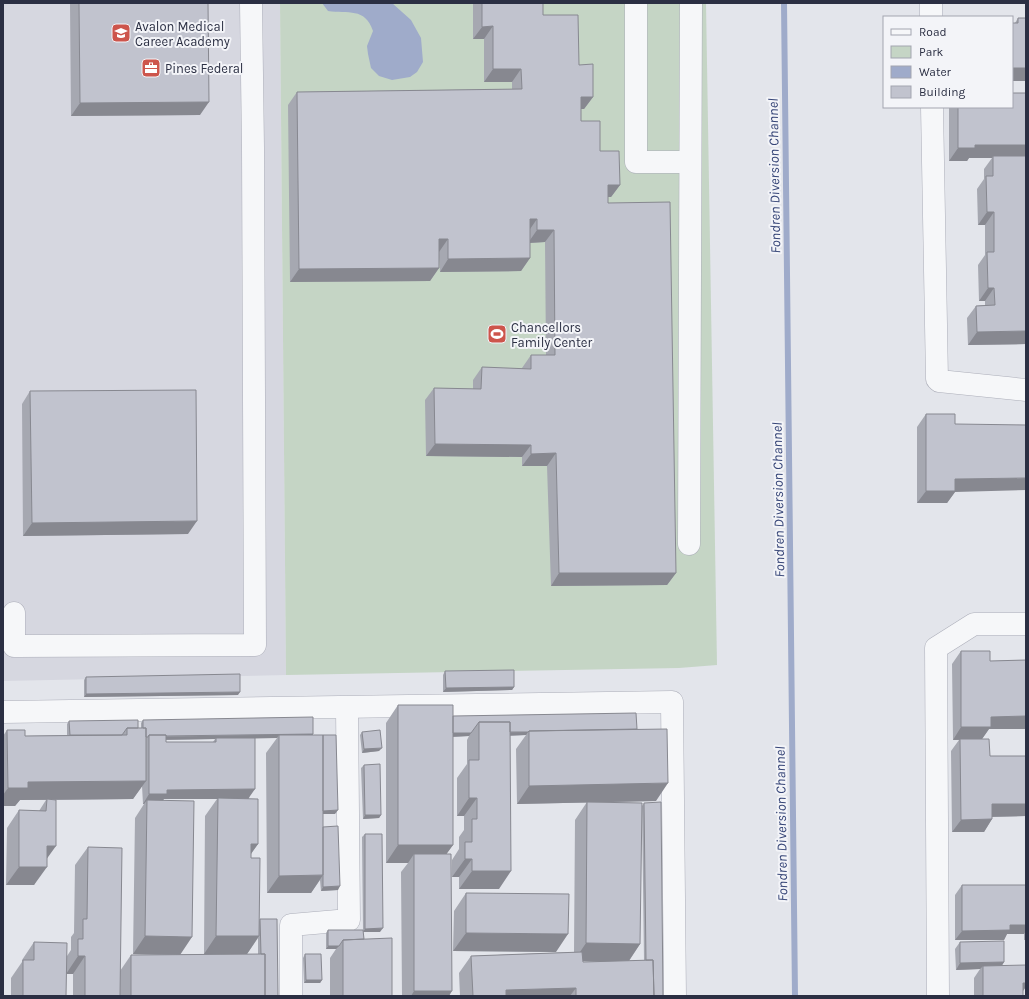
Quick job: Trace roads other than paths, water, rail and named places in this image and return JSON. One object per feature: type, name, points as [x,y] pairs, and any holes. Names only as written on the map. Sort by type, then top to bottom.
[{"type":"lane","points":[[14,613],[14,646],[255,645],[251,3]]},
{"type":"lane","points":[[636,3],[636,162],[690,162]]},
{"type":"lane","points":[[689,544],[691,3]]},
{"type":"lane","points":[[931,3],[931,16]]},
{"type":"lane","points":[[932,108],[936,379],[939,381],[1026,390]]},
{"type":"lane","points":[[938,996],[936,648],[974,624],[1026,624]]},
{"type":"lane","points":[[3,712],[672,702],[675,996]]},
{"type":"lane","points":[[291,996],[291,925],[350,920],[347,708]]},
{"type":"water","points":[[322,3],[392,3],[411,20],[421,38],[423,62],[417,72],[410,77],[392,80],[379,76],[371,68],[368,54],[367,46],[373,31],[370,23],[361,15],[355,13],[328,11]]},
{"type":"waterway","name":"Fondren Diversion Channel","points":[[784,3],[795,996]]},
{"type":"place","name":"Avalon Medical Career Academy","points":[[121,33]]},
{"type":"place","name":"Pines Federal","points":[[151,68]]},
{"type":"place","name":"Chancellors Family Center","points":[[497,334]]}]
